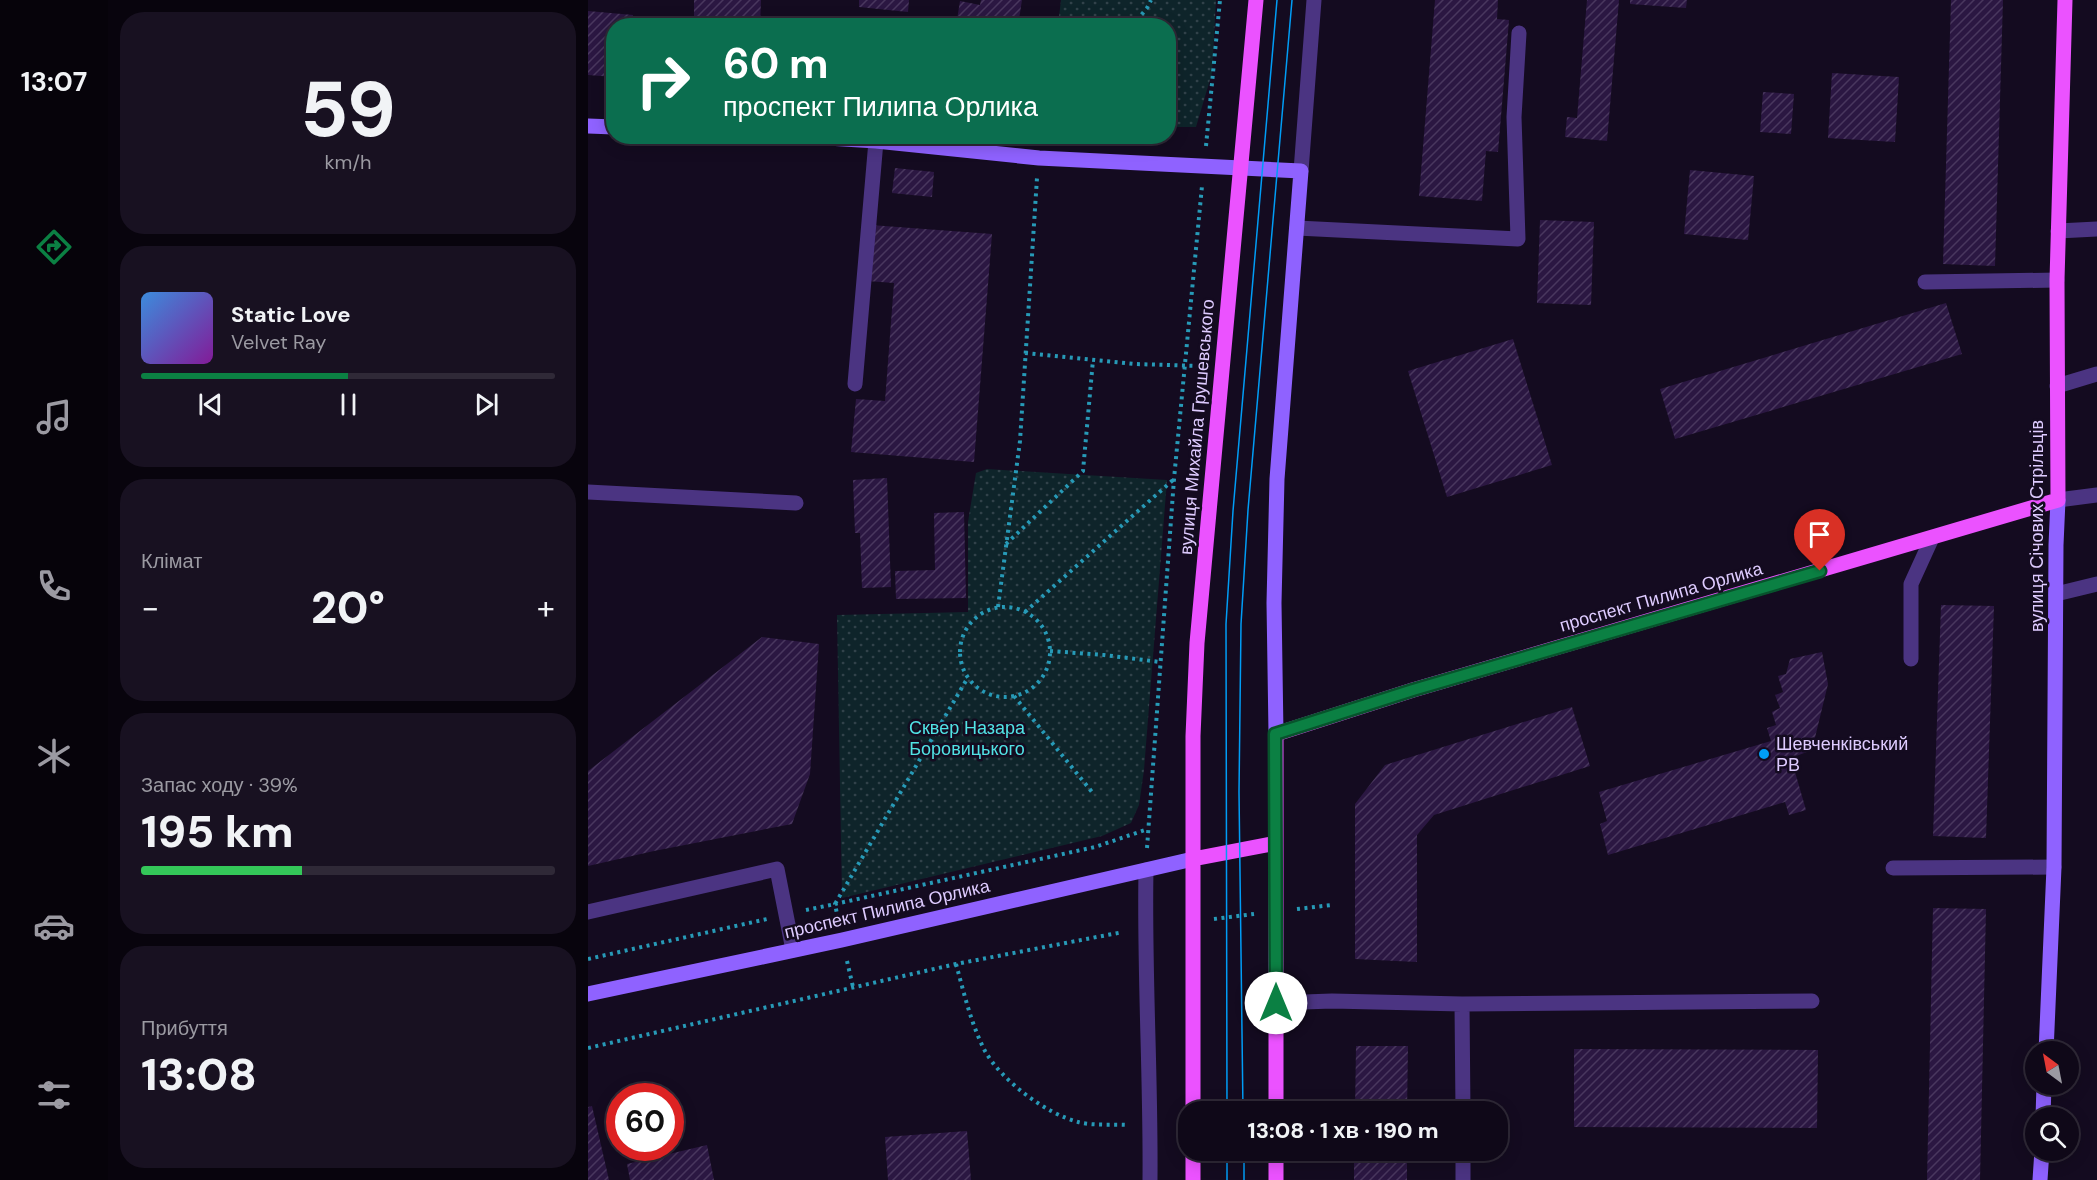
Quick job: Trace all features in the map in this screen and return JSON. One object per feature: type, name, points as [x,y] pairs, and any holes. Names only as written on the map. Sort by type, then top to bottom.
[{"type":"main road","name":"вулиця Михайла Грушевського","points":[[1193,1101],[1193,736],[1197,643],[1256,0]]},
{"type":"main road","name":"вулиця Січових Стрільців","points":[[2058,501],[2056,280],[2064,0]]},
{"type":"main road","name":"проспект Пилипа Орлика","points":[[1275,734],[1413,690],[2058,501]]},
{"type":"main road","points":[[1275,734],[1276,1101]]},
{"type":"main road","points":[[1193,859],[1276,843]]},
{"type":"main road","points":[[1193,1161],[1193,1180]]},
{"type":"main road","points":[[1276,1161],[1276,1180]]},
{"type":"street","points":[[1275,734],[1274,603],[1277,479],[1314,0]]},
{"type":"street","points":[[1297,228],[1518,239],[1514,117],[1519,33]]},
{"type":"street","points":[[588,126],[606,127]]},
{"type":"street","points":[[855,384],[876,144]]},
{"type":"street","points":[[905,144],[1039,158],[1301,171]]},
{"type":"street","points":[[2058,231],[2097,229]]},
{"type":"street","points":[[1925,282],[2056,280]]},
{"type":"street","points":[[2057,386],[2097,374]]},
{"type":"street","points":[[588,492],[796,503]]},
{"type":"street","points":[[2058,501],[2097,495]]},
{"type":"street","name":"вулиця Січових Стрільців","points":[[2046,1041],[2054,867],[2058,501]]},
{"type":"street","points":[[1911,658],[1911,584],[1932,538]]},
{"type":"street","points":[[2056,594],[2097,584]]},
{"type":"street","name":"проспект Пилипа Орлика","points":[[588,994],[842,940],[1193,859]]},
{"type":"street","points":[[1893,868],[2054,867]]},
{"type":"street","points":[[588,912],[777,869],[793,950]]},
{"type":"street","points":[[1146,870],[1150,1180]]},
{"type":"street","points":[[1276,1003],[1812,1001]]},
{"type":"street","points":[[1462,1004],[1462,1101]]},
{"type":"street","points":[[1463,1161],[1463,1180]]},
{"type":"street","points":[[2040,1180],[2041,1161]]},
{"type":"path","points":[[1139,18],[1151,0]]},
{"type":"path","points":[[1146,870],[1174,478],[1220,0]]},
{"type":"path","points":[[998,608],[1020,441],[1024,353],[1039,158]]},
{"type":"path","points":[[1024,353],[1135,364],[1223,367]]},
{"type":"path","points":[[1005,545],[1083,471],[1093,360]]},
{"type":"path","points":[[1025,612],[1174,478]]},
{"type":"path","points":[[998,608],[1012,608],[1025,612],[1036,620],[1045,631],[1050,651],[1046,670],[1039,683],[1014,696],[1000,697],[986,693],[967,679],[960,662],[960,647],[964,633],[972,620],[984,612],[998,608]]},
{"type":"path","points":[[1050,651],[1160,662]]},
{"type":"path","points":[[854,987],[835,904],[967,679]]},
{"type":"path","points":[[1014,696],[1092,792]]},
{"type":"path","points":[[588,959],[1095,847],[1148,829]]},
{"type":"path","points":[[1192,921],[1332,905]]},
{"type":"path","points":[[588,1048],[956,964],[1145,928]]},
{"type":"path","points":[[956,964],[967,1005],[986,1052],[1005,1077],[1040,1105],[1079,1122],[1150,1126]]},
{"type":"green space","points":[[1061,0],[1216,0],[1212,73],[1196,127],[1176,127],[1176,18],[1059,18]]},
{"type":"green space","name":"Сквер Назара Боровицького","points":[[987,469],[1167,480],[1144,770],[1139,805],[1131,823],[1102,836],[842,898],[837,615],[968,612],[968,522],[976,473]]},
{"type":"building","points":[[694,0],[761,0],[760,18],[694,18]]},
{"type":"building","points":[[859,0],[909,0],[908,12],[859,7]]},
{"type":"building","points":[[981,0],[1022,0],[1019,18],[957,18],[960,1],[980,5]]},
{"type":"building","points":[[1435,0],[1498,0],[1497,19],[1509,20],[1498,152],[1486,151],[1482,201],[1419,196]]},
{"type":"building","points":[[1587,0],[1619,0],[1607,141],[1565,137],[1567,117],[1577,118]]},
{"type":"building","points":[[1630,0],[1687,0],[1686,8],[1630,4]]},
{"type":"building","points":[[1951,0],[2003,0],[1995,266],[1943,264]]},
{"type":"building","points":[[588,11],[633,15],[633,18],[606,18],[606,76],[588,75]]},
{"type":"building","points":[[1832,73],[1899,77],[1895,142],[1828,138]]},
{"type":"building","points":[[1763,92],[1794,94],[1791,134],[1760,132]]},
{"type":"building","points":[[895,168],[934,172],[932,197],[892,193]]},
{"type":"building","points":[[1690,170],[1754,176],[1748,240],[1684,234]]},
{"type":"building","points":[[1540,220],[1594,222],[1591,305],[1537,303]]},
{"type":"building","points":[[871,225],[992,234],[974,462],[851,452],[856,399],[885,401],[894,283],[867,281]]},
{"type":"building","points":[[1946,303],[1962,354],[1675,439],[1660,389]]},
{"type":"building","points":[[1513,339],[1552,465],[1447,497],[1408,371]]},
{"type":"building","points":[[887,478],[891,587],[862,588],[860,533],[855,533],[853,480]]},
{"type":"building","points":[[964,512],[966,598],[896,599],[895,571],[935,570],[934,513]]},
{"type":"building","points":[[1941,605],[1994,606],[1986,838],[1933,836]]},
{"type":"building","points":[[762,637],[819,644],[810,774],[792,824],[588,866],[588,771]]},
{"type":"building","name":"Шевченківський РВ","points":[[1822,652],[1828,684],[1812,750],[1791,758],[1806,810],[1789,815],[1785,802],[1608,855],[1600,824],[1607,821],[1599,792],[1771,741],[1767,728],[1776,725],[1772,712],[1780,708],[1775,695],[1783,692],[1778,676],[1786,674],[1790,659]]},
{"type":"building","points":[[1572,707],[1590,766],[1434,815],[1417,835],[1417,962],[1355,959],[1355,804],[1385,765]]},
{"type":"building","points":[[1933,908],[1986,909],[1980,1180],[1927,1180]]},
{"type":"building","points":[[1356,1046],[1408,1046],[1407,1101],[1355,1101]]},
{"type":"building","points":[[1574,1049],[1818,1050],[1817,1128],[1574,1127]]},
{"type":"building","points":[[592,1106],[609,1180],[588,1180],[588,1107]]},
{"type":"building","points":[[967,1131],[971,1180],[888,1180],[885,1137]]},
{"type":"building","points":[[707,1145],[714,1180],[630,1180],[627,1164],[640,1161],[684,1161],[684,1150]]},
{"type":"building","points":[[1354,1161],[1407,1161],[1407,1180],[1354,1180]]},
{"type":"tram line","points":[[1227,1101],[1226,624],[1233,511],[1277,0]]},
{"type":"tram line","points":[[1243,1101],[1239,792],[1241,624],[1248,510],[1292,0]]},
{"type":"tram line","points":[[1227,1161],[1227,1180]]},
{"type":"tram line","points":[[1244,1161],[1244,1180]]},
{"type":"place","name":"Шевченківський РВ","points":[[1764,754]]},
{"type":"route","points":[[1276,1003],[1275,734],[1413,690],[1820,571]]}]
